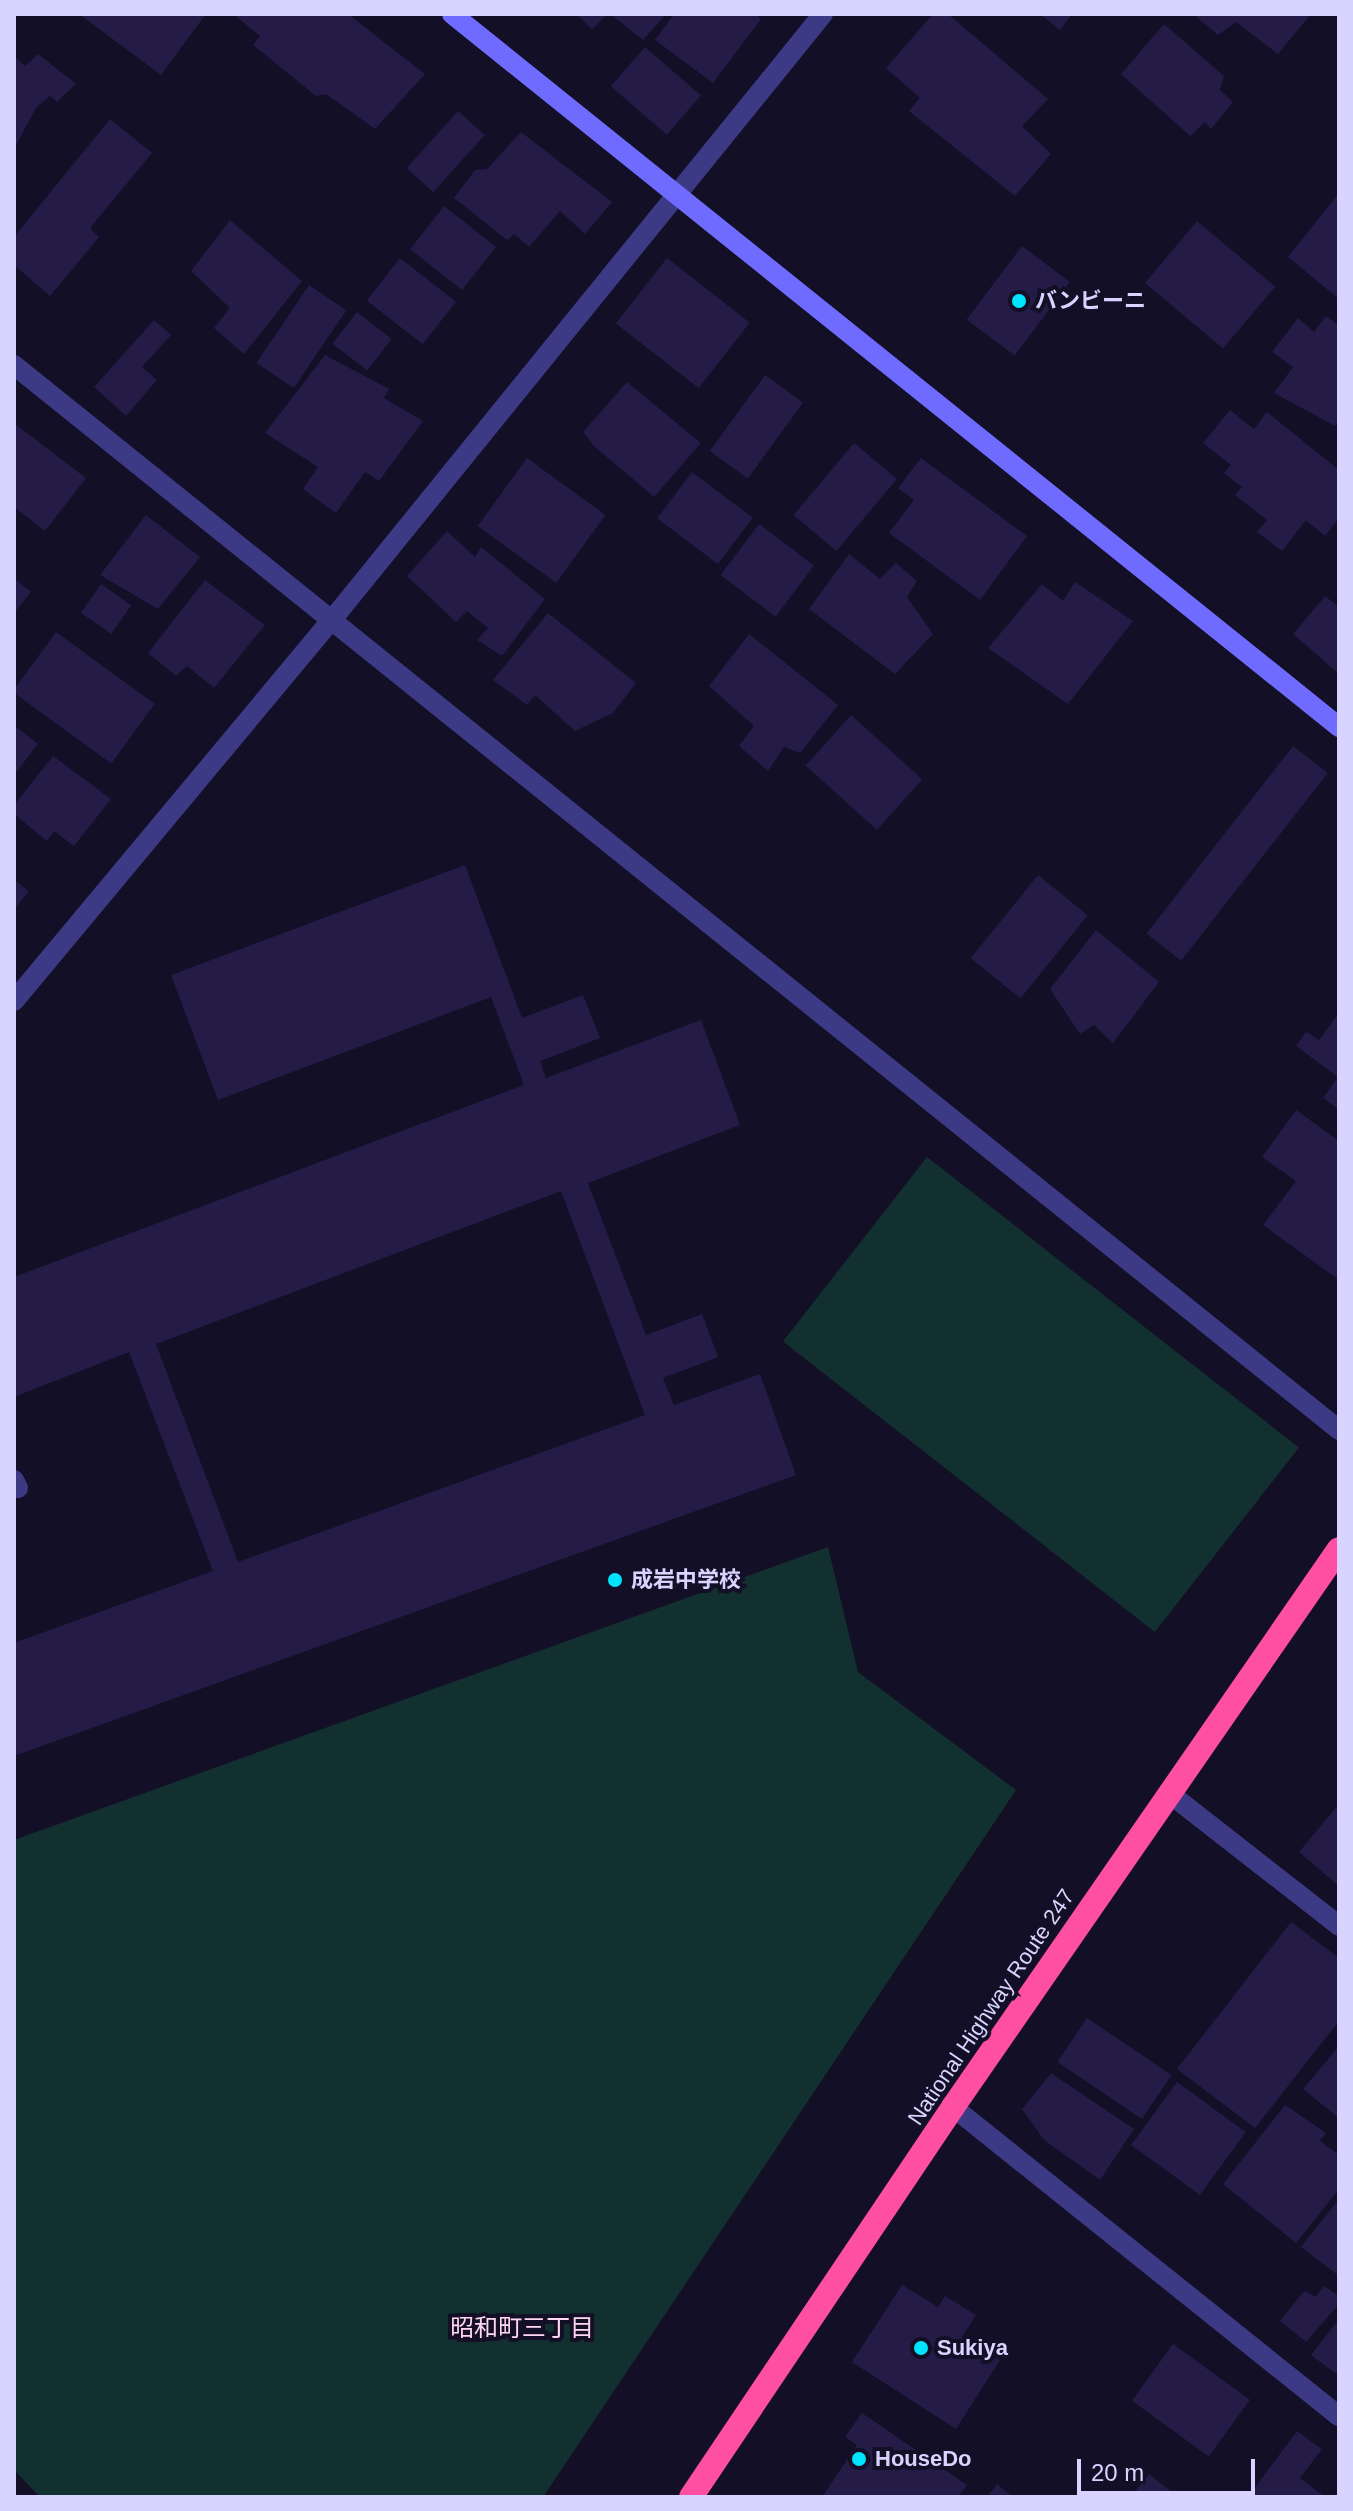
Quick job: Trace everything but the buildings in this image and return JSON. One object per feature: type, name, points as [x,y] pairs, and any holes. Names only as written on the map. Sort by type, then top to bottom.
[{"type":"highway","name":"National Highway Route 247","points":[[691,2497],[953,2107],[1339,1549]]},
{"type":"street","points":[[452,14],[1339,727]]},
{"type":"street","points":[[14,1001],[331,621],[673,194],[823,14]]},
{"type":"street","points":[[14,365],[1339,1430]]},
{"type":"street","points":[[1169,1793],[1339,1926]]},
{"type":"street","points":[[953,2107],[1339,2416]]},
{"type":"green space","points":[[927,1157],[1299,1448],[1155,1632],[783,1341]]},
{"type":"green space","points":[[828,1547],[858,1672],[1016,1790],[543,2497],[40,2497],[14,2470],[14,1840]]},
{"type":"place","name":"バンビーニ","points":[[1019,301]]},
{"type":"place","name":"成岩中学校","points":[[615,1580]]},
{"type":"place","name":"Sukiya","points":[[921,2348]]},
{"type":"place","name":"HouseDo","points":[[859,2459]]},
{"type":"district","name":"昭和町三丁目","points":[[522,2328]]}]
